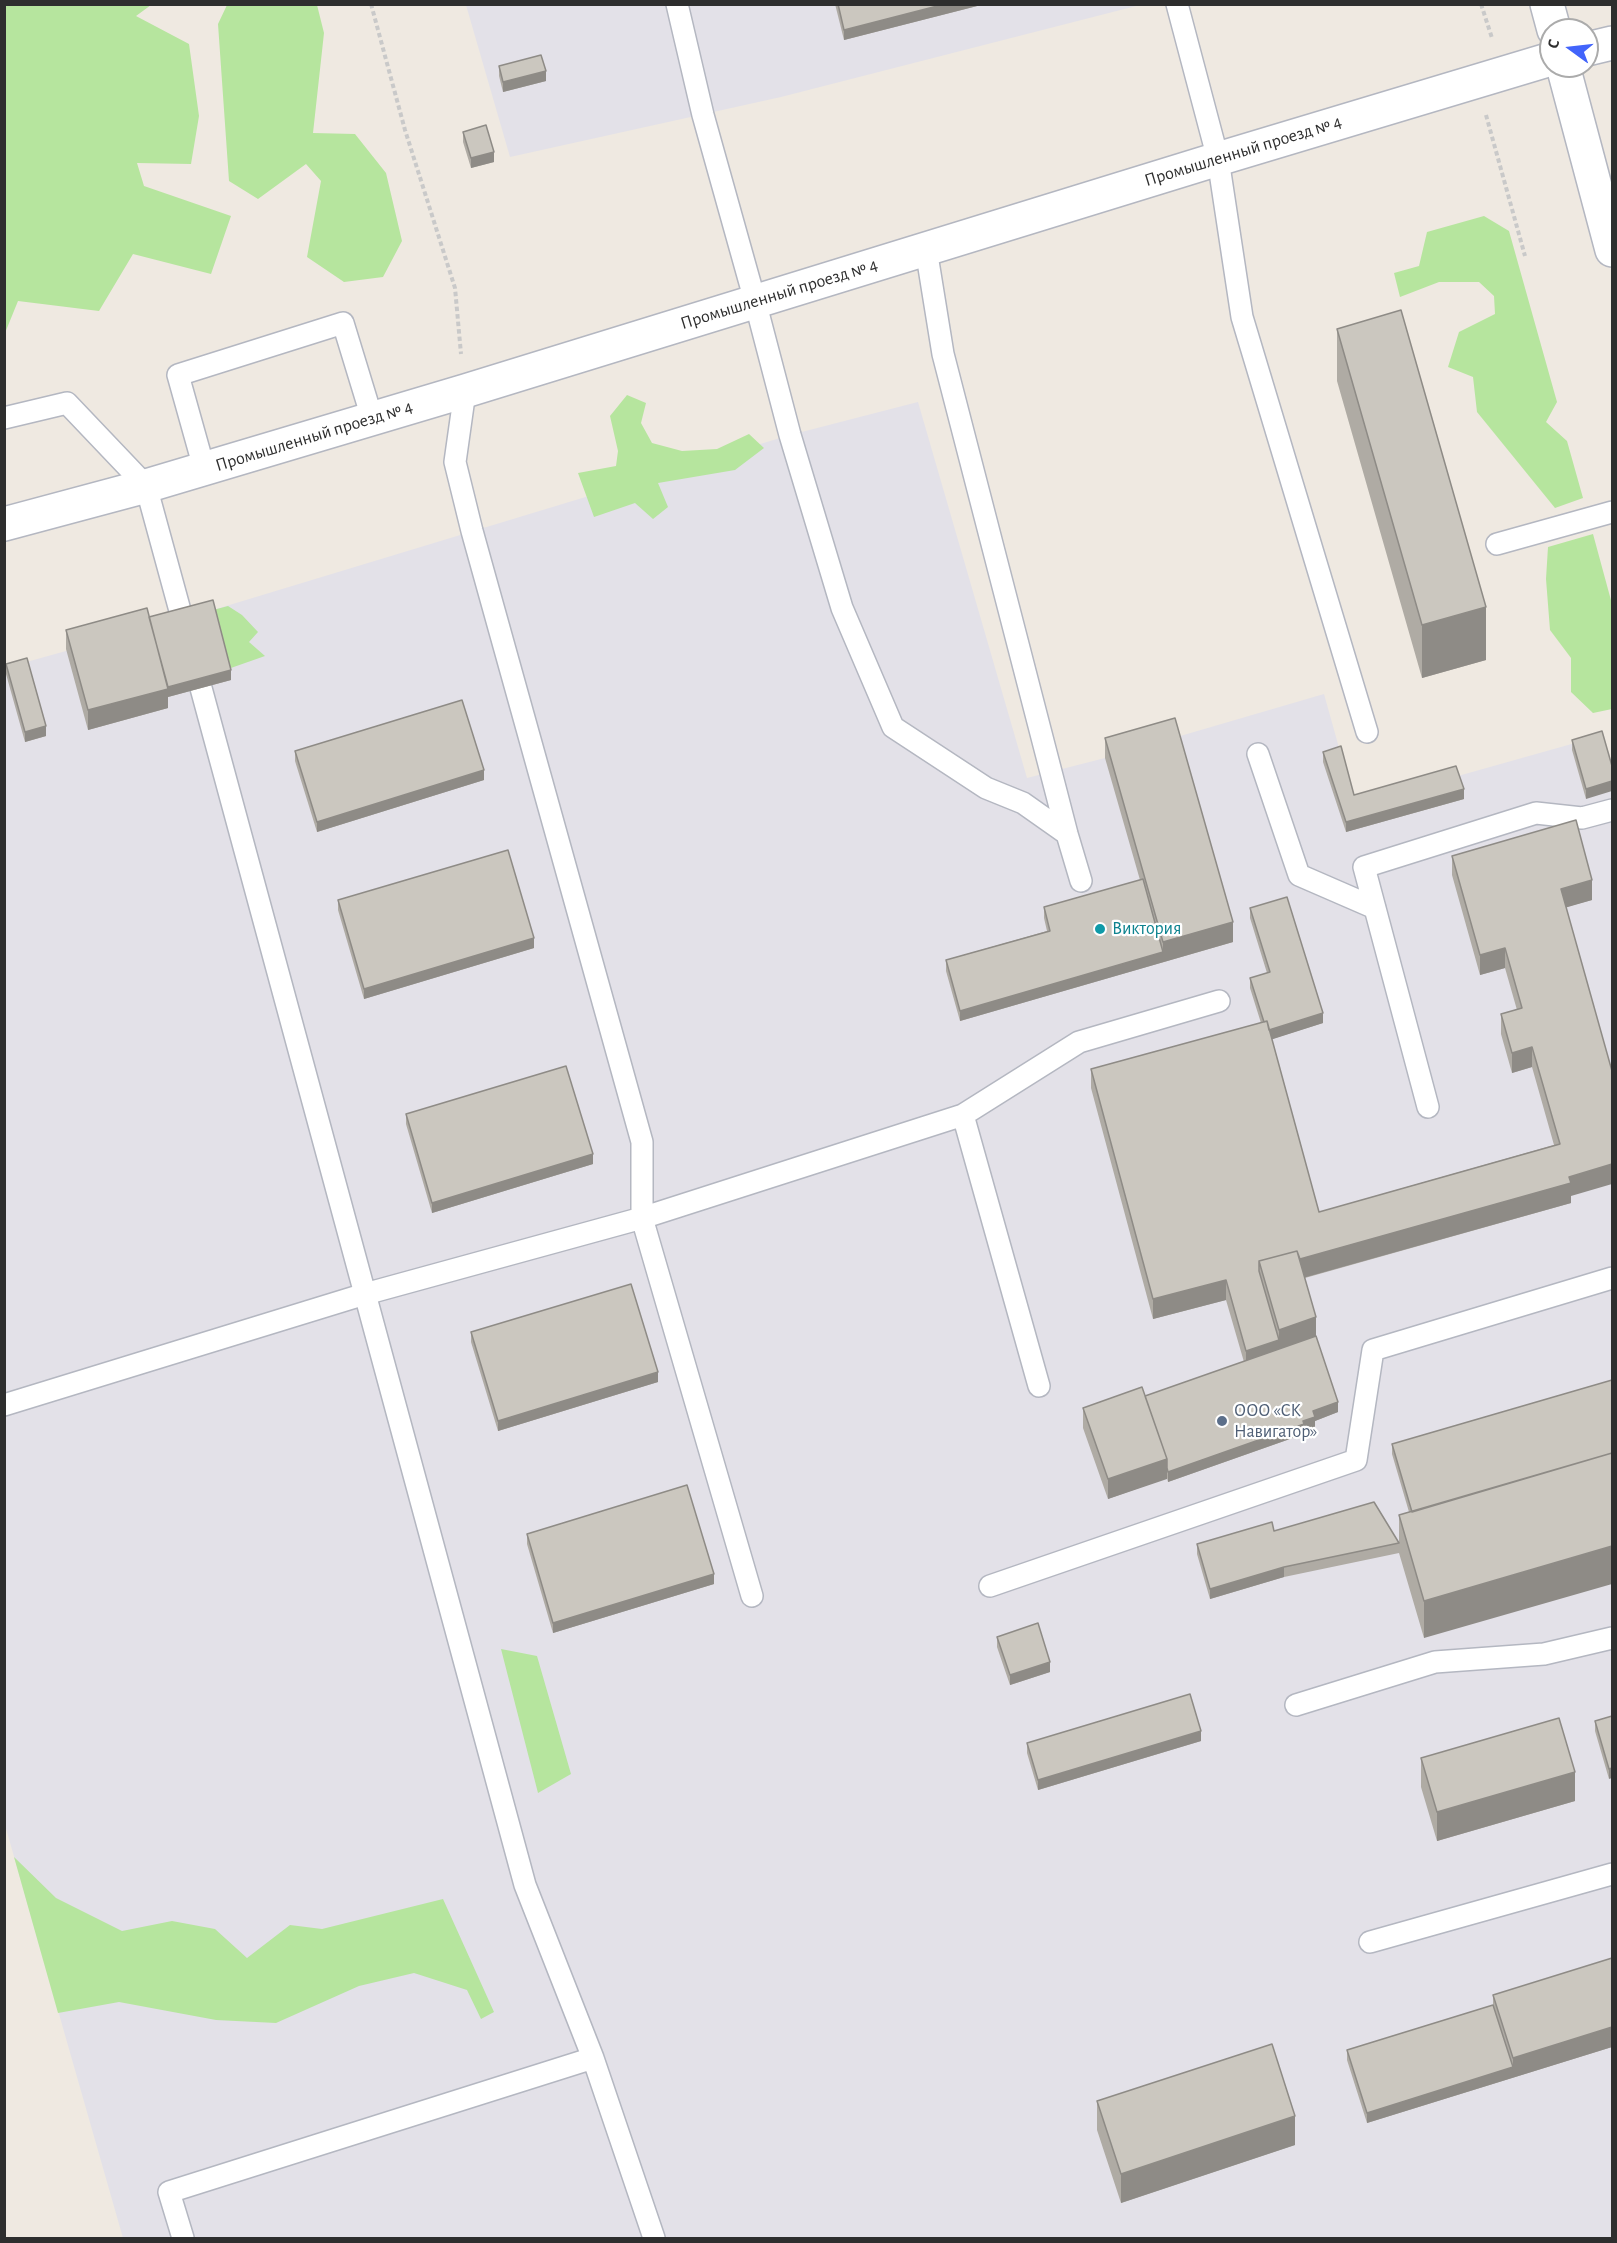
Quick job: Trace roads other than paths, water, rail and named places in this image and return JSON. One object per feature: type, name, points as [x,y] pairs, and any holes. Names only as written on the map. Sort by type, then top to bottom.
[{"type":"street","name":"Промышленный проезд № 4","points":[[4,524],[146,486],[465,391],[1539,63]]},
{"type":"street","points":[[1566,78],[1612,250]]},
{"type":"lane","points":[[676,4],[703,115],[790,435],[842,608],[893,727],[986,788],[1023,803],[1067,834]]},
{"type":"lane","points":[[1177,4],[1218,159],[1242,317],[1367,732]]},
{"type":"lane","points":[[926,249],[943,354],[1081,881]]},
{"type":"lane","points":[[204,468],[178,375],[343,323],[372,418]]},
{"type":"lane","points":[[465,391],[455,462],[475,543],[642,1142],[642,1218],[752,1596]]},
{"type":"lane","points":[[4,418],[67,403],[146,486],[182,618]]},
{"type":"lane","points":[[1497,544],[1612,512]]},
{"type":"lane","points":[[201,688],[525,1884],[593,2058],[654,2238]]},
{"type":"lane","points":[[1258,754],[1299,875],[1375,908]]},
{"type":"lane","points":[[1428,1107],[1364,867],[1536,813],[1582,818],[1612,810]]},
{"type":"lane","points":[[4,1405],[365,1294],[642,1218],[963,1115],[1079,1042],[1219,1001]]},
{"type":"lane","points":[[963,1115],[1039,1386]]},
{"type":"lane","points":[[990,1586],[1356,1460],[1373,1350],[1612,1278]]},
{"type":"lane","points":[[1296,1705],[1435,1662],[1544,1654],[1612,1638]]},
{"type":"lane","points":[[1371,1942],[1612,1874]]},
{"type":"lane","points":[[183,2238],[169,2192],[593,2058]]},
{"type":"place","name":"Виктория","points":[[1100,929]]},
{"type":"place","name":"ООО «СК Навигатор»","points":[[1222,1421]]}]
